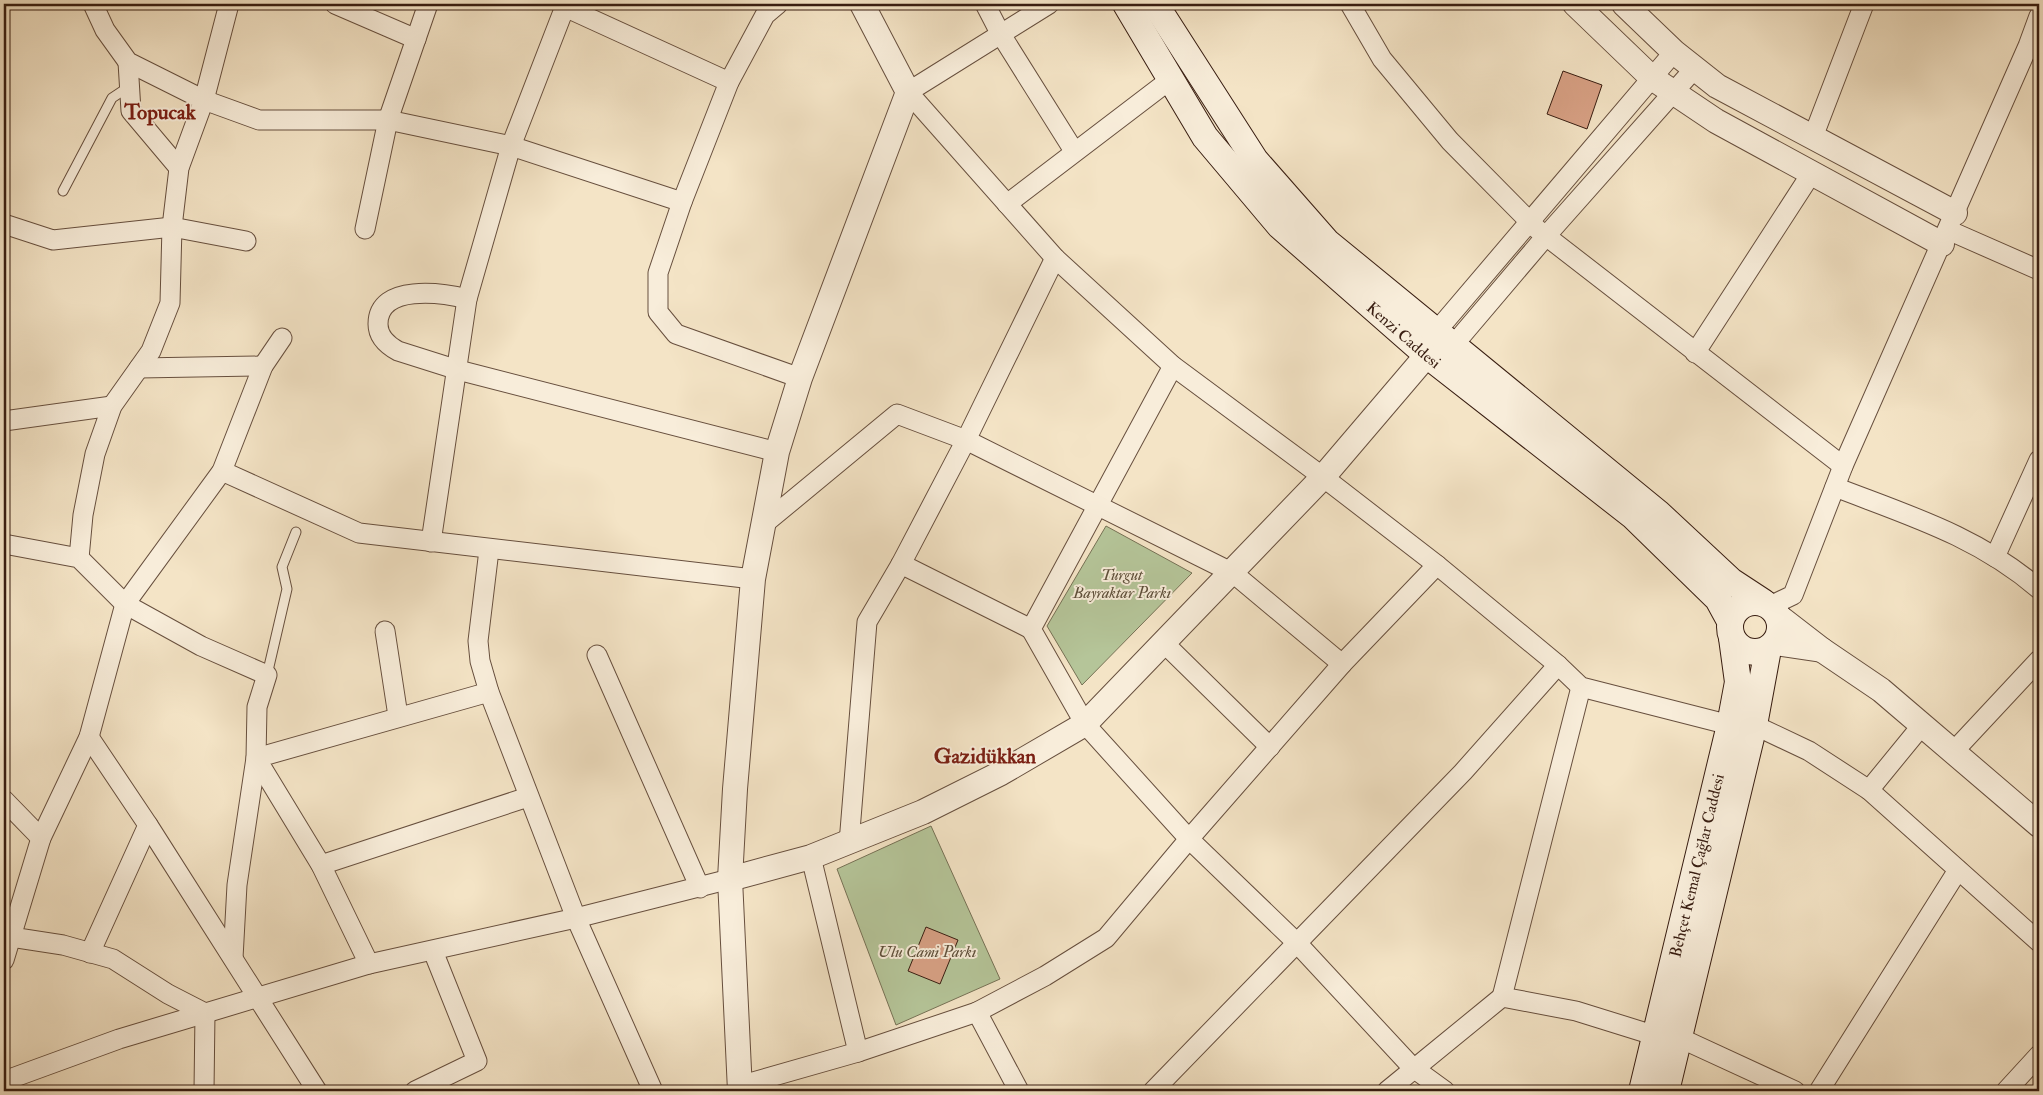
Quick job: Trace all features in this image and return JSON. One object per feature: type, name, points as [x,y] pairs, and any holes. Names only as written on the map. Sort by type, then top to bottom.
[{"type":"main road","name":"Kenzi Caddesi","points":[[1126,4],[1206,138],[1280,226],[1434,350],[1632,516],[1718,599],[1731,630]]},
{"type":"main road","name":"Kenzi Caddesi","points":[[1155,4],[1255,160],[1327,242],[1434,350],[1658,513],[1731,581],[1770,608]]},
{"type":"main road","points":[[1754,601],[1770,608],[1781,628],[1772,646],[1752,652],[1744,650],[1731,630],[1739,607],[1754,601]]},
{"type":"main road","name":"Behçet Kemal Çağlar Caddesi","points":[[1731,630],[1742,725]]},
{"type":"main road","name":"Behçet Kemal Çağlar Caddesi","points":[[1642,1091],[1667,1036],[1742,725],[1772,646]]},
{"type":"main road","name":"Behçet Kemal Çağlar Caddesi","points":[[1666,1091],[1667,1036]]},
{"type":"street","points":[[93,4],[105,30],[128,62],[204,100],[259,120],[388,120],[512,146],[682,202]]},
{"type":"street","points":[[79,558],[83,515],[95,454],[112,406],[151,351],[170,303],[172,227],[179,168],[204,100],[229,4]]},
{"type":"street","points":[[335,4],[416,39]]},
{"type":"street","points":[[364,229],[388,120],[428,4]]},
{"type":"street","points":[[778,4],[764,15],[729,82],[682,202],[658,273],[658,312],[676,334],[800,378]]},
{"type":"street","points":[[862,4],[908,92],[1055,258],[1173,366],[1323,476],[1558,665],[1581,688],[1742,725],[1809,751],[1869,790],[2039,942]]},
{"type":"street","points":[[985,4],[1000,33],[1074,151]]},
{"type":"street","points":[[1049,4],[908,92],[800,378],[777,452],[753,580],[735,789],[730,879],[740,1089],[977,1012],[1045,976],[1106,938],[1189,839],[1342,664],[1437,566]]},
{"type":"street","points":[[1350,4],[1382,59],[1450,141],[1530,222],[1695,353],[1843,466]]},
{"type":"street","points":[[1575,4],[1652,78],[1716,121],[1811,174],[1948,229],[2039,270]]},
{"type":"street","points":[[1624,4],[1674,52],[1717,86],[1813,137],[1948,229]]},
{"type":"street","points":[[1813,137],[1864,4]]},
{"type":"street","points":[[430,542],[458,370],[467,299],[512,146],[565,6],[729,82]]},
{"type":"street","points":[[2039,16],[1948,229],[1843,466],[1793,596],[1770,608],[1822,650],[1876,686],[1923,724],[2039,825]]},
{"type":"street","points":[[1434,350],[1530,222],[1674,52]]},
{"type":"street","points":[[128,62],[132,111],[179,168]]},
{"type":"street","points":[[4,1081],[119,1039],[369,964],[433,951],[700,888],[811,857],[923,812],[984,782],[1085,724],[1233,572],[1323,476],[1434,350],[1546,236],[1694,68]]},
{"type":"street","points":[[1007,204],[1171,78]]},
{"type":"street","points":[[1695,353],[1811,174]]},
{"type":"street","points":[[4,224],[54,240],[172,227],[246,241]]},
{"type":"street","points":[[849,843],[867,622],[901,564],[966,440],[1055,258]]},
{"type":"street","points":[[467,299],[428,293],[396,298],[381,310],[378,322],[380,335],[391,347],[458,370],[777,452]]},
{"type":"street","points":[[4,960],[41,838],[89,736],[125,604],[222,471],[263,366],[282,338]]},
{"type":"street","points":[[139,368],[263,366]]},
{"type":"street","points":[[1031,628],[1173,366]]},
{"type":"street","points":[[4,421],[112,406]]},
{"type":"street","points":[[764,524],[897,414],[966,440],[1233,572],[1342,664]]},
{"type":"street","points":[[1995,557],[2039,460]]},
{"type":"street","points":[[222,471],[359,534],[753,580]]},
{"type":"street","points":[[1835,487],[1957,534],[1995,557],[2039,589]]},
{"type":"street","points":[[4,544],[79,558],[125,604],[201,646],[267,675],[257,707],[256,758],[237,885],[233,958]]},
{"type":"street","points":[[489,550],[478,641],[480,662],[489,692],[576,918],[653,1091]]},
{"type":"street","points":[[901,564],[1031,628],[1085,724],[1189,839],[1296,942],[1415,1069],[1445,1091]]},
{"type":"street","points":[[385,631],[398,716]]},
{"type":"street","points":[[1164,644],[1270,747]]},
{"type":"street","points":[[1772,646],[1822,650]]},
{"type":"street","points":[[597,655],[700,888]]},
{"type":"street","points":[[1954,751],[2039,660]]},
{"type":"street","points":[[1154,1091],[1296,942],[1463,772],[1558,665]]},
{"type":"street","points":[[1388,1091],[1502,997],[1581,688]]},
{"type":"street","points":[[256,758],[398,716],[489,692]]},
{"type":"street","points":[[1869,790],[1923,724]]},
{"type":"street","points":[[89,736],[258,996],[317,1091]]},
{"type":"street","points":[[256,758],[321,865],[369,964]]},
{"type":"street","points":[[321,865],[528,797]]},
{"type":"street","points":[[4,800],[41,838]]},
{"type":"street","points":[[90,953],[148,825]]},
{"type":"street","points":[[811,857],[858,1052]]},
{"type":"street","points":[[1819,1091],[1958,870]]},
{"type":"street","points":[[4,910],[22,901]]},
{"type":"street","points":[[11,937],[63,945],[113,959],[168,994],[205,1012]]},
{"type":"street","points":[[415,1091],[478,1061],[433,951]]},
{"type":"street","points":[[1502,997],[1576,1011],[1667,1036],[1795,1091]]},
{"type":"street","points":[[204,1091],[205,1012]]},
{"type":"street","points":[[977,1012],[1019,1091]]},
{"type":"street","points":[[2006,1091],[2039,1054]]},
{"type":"lane","points":[[63,191],[112,98],[130,86]]},
{"type":"lane","points":[[267,675],[287,590],[282,567],[296,532]]},
{"type":"green space","name":"Turgut Bayraktar Parkı","points":[[1106,526],[1192,573],[1082,685],[1047,626]]},
{"type":"green space","name":"Ulu Cami Parkı","points":[[931,826],[1000,979],[896,1025],[837,869]]},
{"type":"building","points":[[1563,71],[1602,85],[1587,129],[1547,114]]},
{"type":"building","points":[[926,927],[958,940],[940,984],[908,971]]},
{"type":"district","name":"Topucak","points":[[160,112]]},
{"type":"district","name":"Gazidükkan","points":[[985,756]]}]
